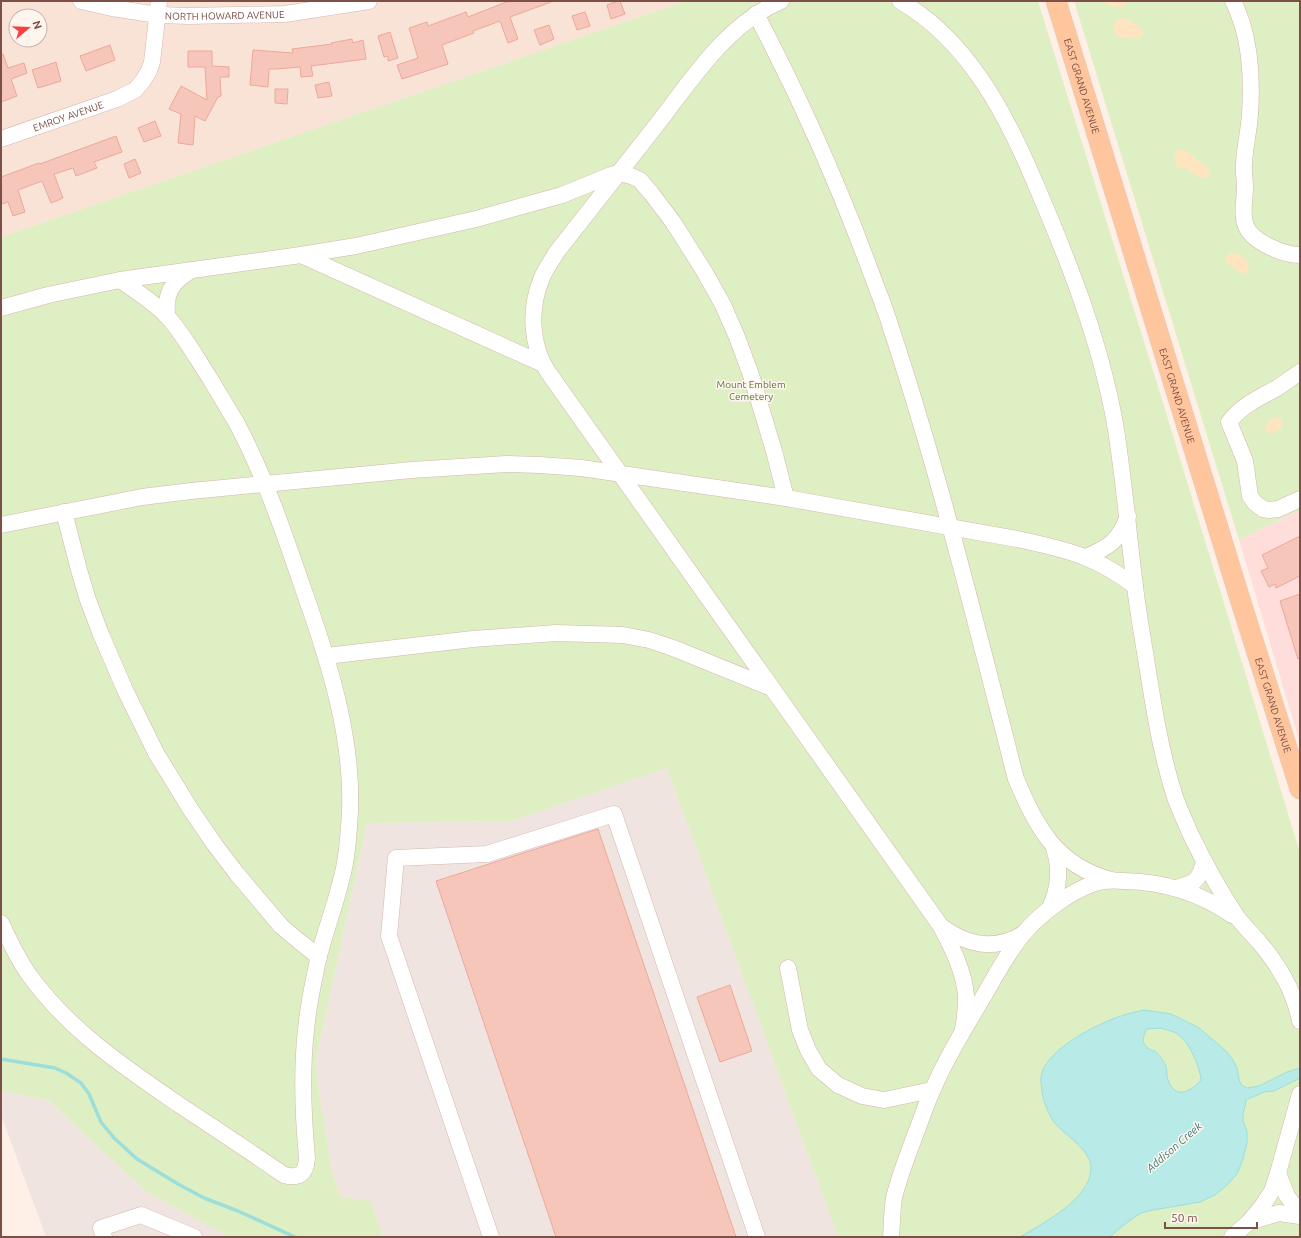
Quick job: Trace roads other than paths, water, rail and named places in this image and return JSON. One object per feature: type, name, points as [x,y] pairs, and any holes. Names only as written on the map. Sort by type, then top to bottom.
[{"type":"main road","name":"EAST GRAND AVENUE","points":[[1056,1],[1240,599],[1299,785]]},
{"type":"street","name":"NORTH HOWARD AVENUE","points":[[81,1],[112,8],[159,8],[274,15],[369,1]]},
{"type":"street","points":[[780,1],[756,14],[734,32],[708,59],[556,253],[541,280],[537,294],[534,326],[538,354],[543,364],[620,474],[940,925],[954,952],[964,983],[966,1009],[963,1030]]},
{"type":"street","points":[[900,1],[927,18],[968,62],[980,77],[1004,115],[1026,160],[1073,277],[1102,366],[1115,426],[1128,516],[1135,586],[1156,720],[1162,754],[1176,801],[1204,863],[1223,895],[1240,920],[1281,971],[1294,999],[1300,1022]]},
{"type":"street","points":[[1233,1],[1239,13],[1249,54],[1250,114],[1244,164],[1244,221],[1250,234],[1254,238],[1274,249],[1293,255],[1300,255]]},
{"type":"street","name":"EMROY AVENUE","points":[[1,139],[117,99],[134,90],[149,72],[159,8]]},
{"type":"street","points":[[756,14],[794,90],[839,191],[857,235],[893,334],[921,424],[950,528],[1016,779],[1032,814],[1054,848],[1058,865],[1058,886],[1050,908]]},
{"type":"street","points":[[1,308],[48,295],[120,280],[356,246],[476,219],[562,195],[600,178],[619,173],[640,180],[651,193],[677,228],[704,270],[723,306],[737,337],[751,375],[774,451],[786,498]]},
{"type":"street","points":[[301,255],[543,364]]},
{"type":"street","points":[[167,316],[166,305],[171,288],[178,279],[190,271]]},
{"type":"street","points":[[1,923],[14,950],[31,977],[55,1006],[75,1026],[126,1069],[284,1174],[291,1177],[298,1176],[303,1172],[306,1167],[303,1097],[305,1037],[310,998],[319,957],[345,864],[350,810],[350,782],[347,750],[338,706],[326,656],[293,559],[265,483],[236,423],[199,361],[167,316],[140,293],[120,280]]},
{"type":"street","points":[[1300,372],[1278,388],[1248,404],[1235,413],[1229,422],[1245,461],[1250,496],[1255,503],[1263,509],[1269,510],[1278,509],[1300,499]]},
{"type":"street","points":[[1,525],[142,497],[265,483],[412,470],[506,464],[540,465],[620,474],[786,498],[1050,546],[1086,557],[1113,571],[1135,586]]},
{"type":"street","points":[[64,512],[79,570],[100,632],[125,690],[163,764],[215,845],[262,906],[281,926],[319,957]]},
{"type":"street","points":[[1086,557],[1099,551],[1116,538],[1123,530],[1128,516]]},
{"type":"street","points":[[326,656],[473,639],[556,632],[616,635],[649,640],[673,648],[772,688]]},
{"type":"street","points":[[491,1237],[389,936],[396,858],[487,854],[614,814],[757,1237]]},
{"type":"street","points":[[1054,848],[1074,863],[1099,877],[1111,880],[1153,882],[1176,888],[1218,905],[1240,920]]},
{"type":"street","points":[[1176,888],[1193,882],[1199,877],[1204,863]]},
{"type":"street","points":[[891,1237],[894,1199],[903,1168],[932,1090],[950,1053],[1002,965],[1023,934],[1050,908],[1065,898],[1095,883],[1111,880]]},
{"type":"street","points":[[940,925],[961,939],[985,944],[1007,942],[1023,934]]},
{"type":"street","points":[[788,968],[800,1030],[808,1050],[819,1069],[838,1085],[862,1096],[884,1100],[932,1090]]},
{"type":"street","points":[[1232,1237],[1249,1222],[1272,1191],[1300,1094]]},
{"type":"street","points":[[1278,1173],[1287,1196],[1300,1215]]},
{"type":"street","points":[[1249,1222],[1279,1213],[1300,1215]]},
{"type":"street","points":[[104,1237],[101,1228],[141,1215],[194,1237]]},
{"type":"water","name":"Addison Creek","points":[[1144,1010],[1171,1014],[1199,1028],[1226,1051],[1237,1068],[1241,1085],[1247,1088],[1259,1086],[1287,1072],[1300,1068],[1300,1078],[1274,1091],[1264,1092],[1246,1100],[1243,1121],[1247,1131],[1247,1143],[1243,1159],[1237,1174],[1215,1195],[1200,1202],[1141,1213],[1109,1237],[1020,1237],[1053,1217],[1075,1200],[1089,1179],[1091,1168],[1087,1155],[1058,1127],[1048,1111],[1043,1099],[1041,1082],[1041,1075],[1046,1064],[1064,1046],[1087,1031],[1127,1014]],"holes":[[[1161,1028],[1176,1033],[1181,1037],[1193,1054],[1201,1080],[1188,1091],[1179,1092],[1171,1086],[1164,1062],[1156,1052],[1145,1046],[1143,1038],[1147,1029]]]},
{"type":"waterway","points":[[1,1059],[55,1068],[66,1073],[81,1083],[89,1094],[101,1122],[114,1138],[137,1159],[204,1198],[238,1211],[295,1237]]},
{"type":"park label","name":"Mount Emblem Cemetery","points":[[751,390]]}]
